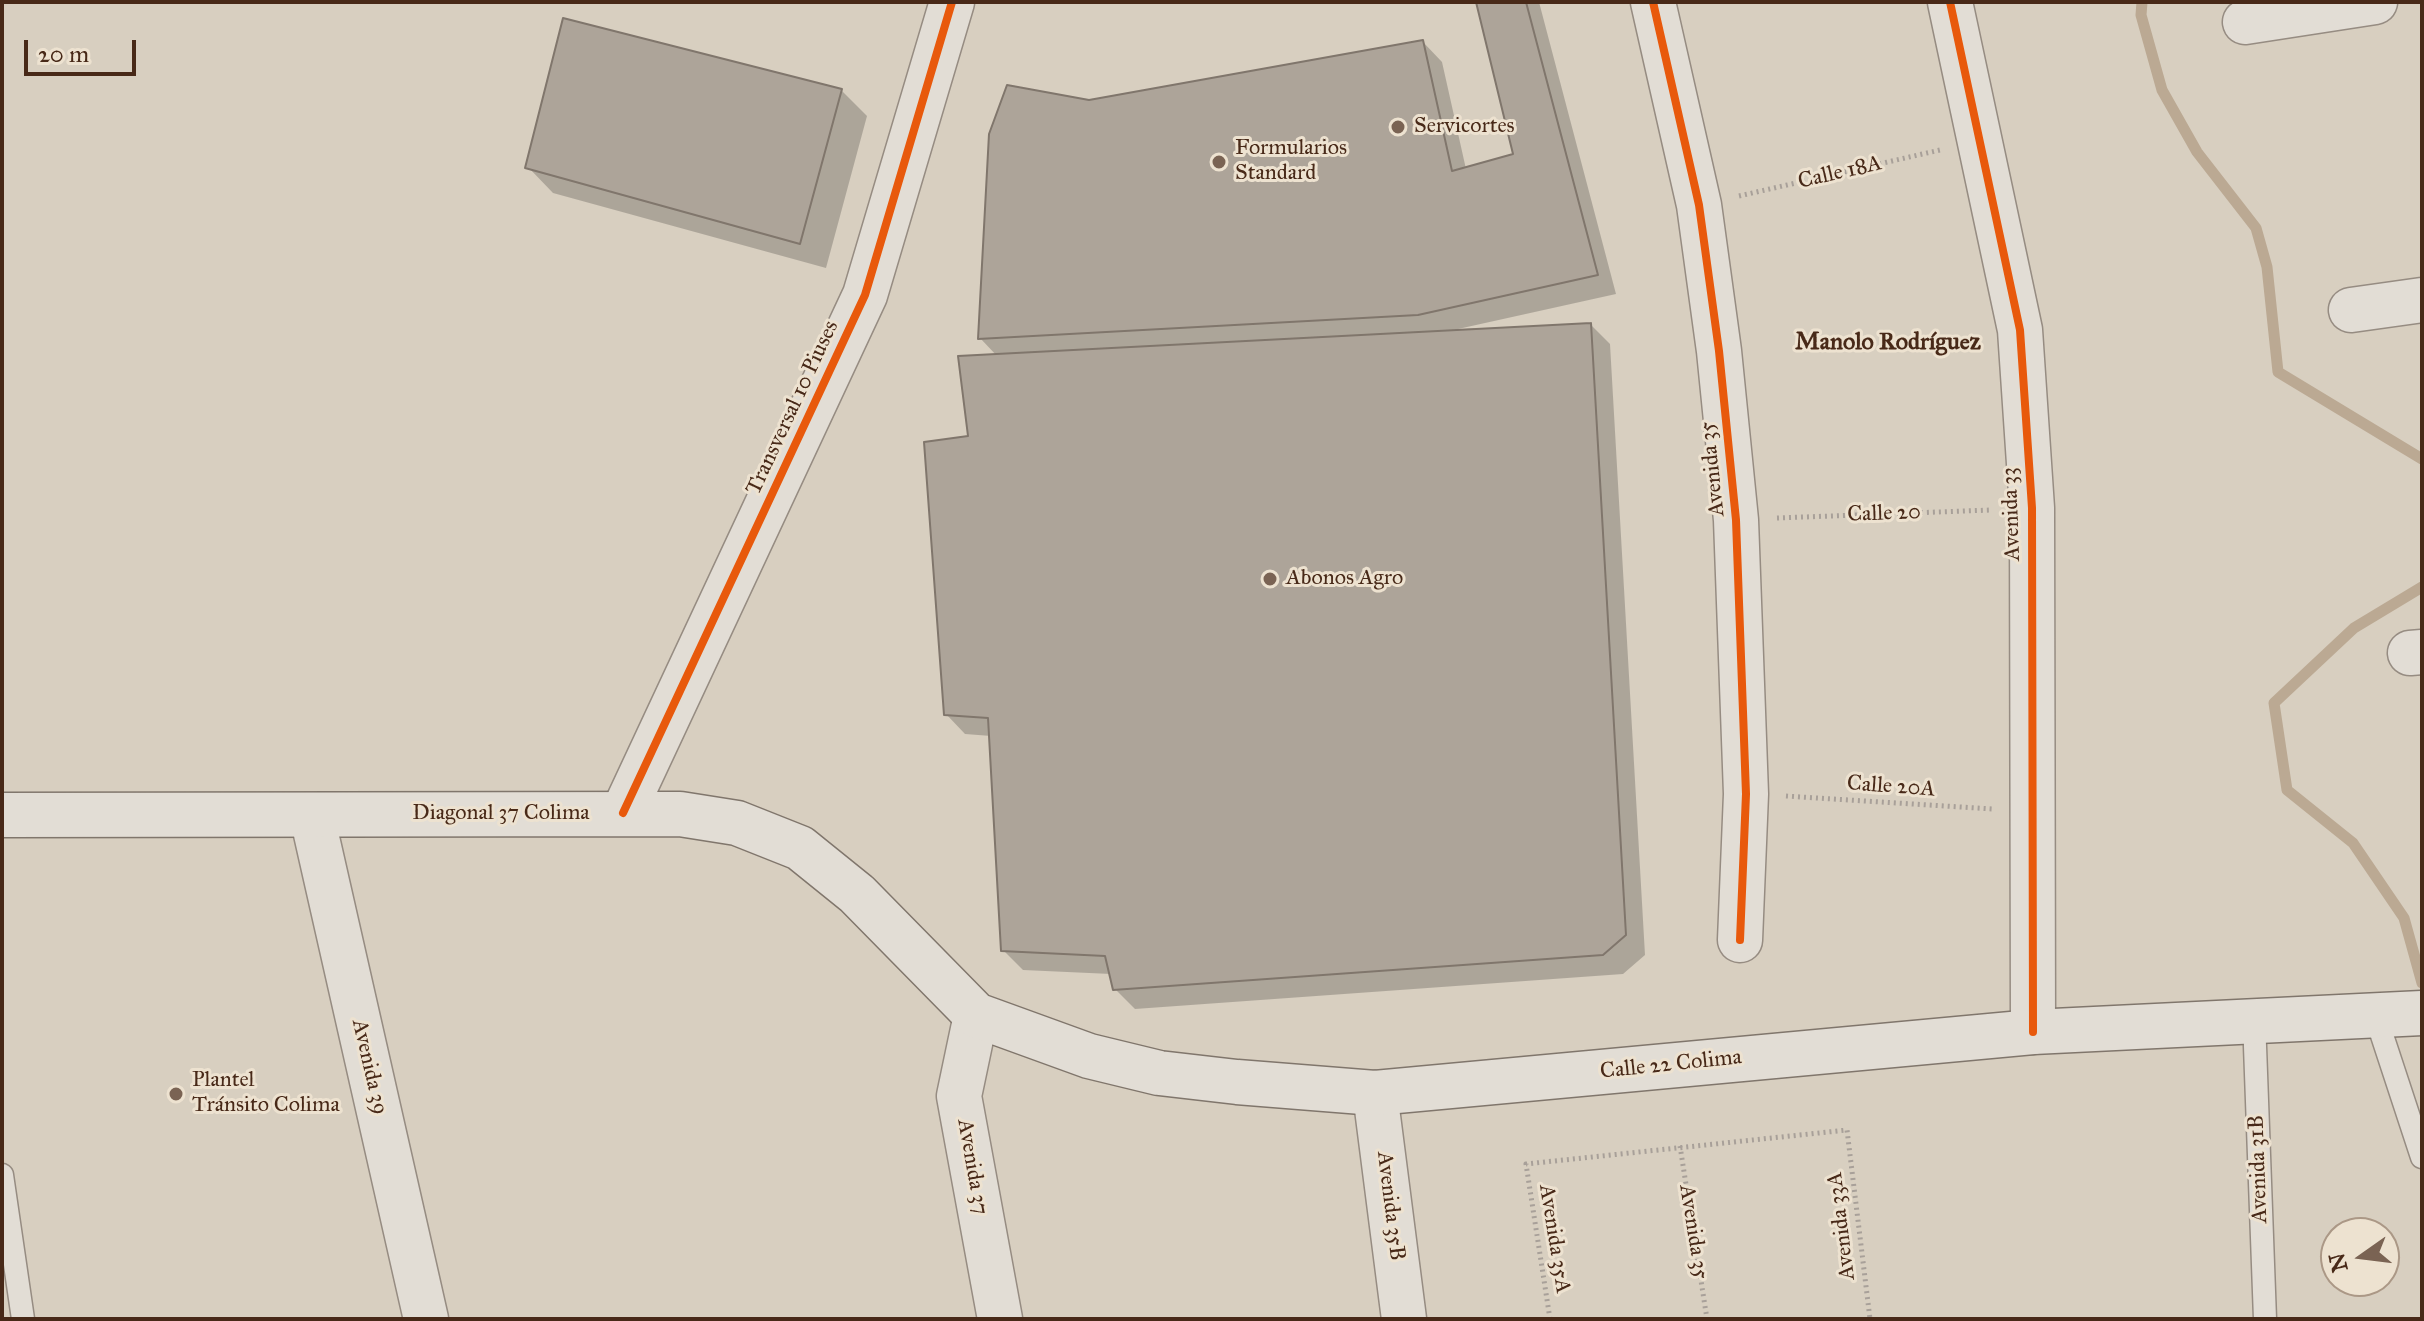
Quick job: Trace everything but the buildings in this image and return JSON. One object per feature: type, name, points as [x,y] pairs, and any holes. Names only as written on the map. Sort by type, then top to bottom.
[{"type":"street","name":"Transversal 10 Piuses","points":[[623,813],[865,295],[952,2]]},
{"type":"street","name":"Avenida 35","points":[[1653,2],[1699,205],[1719,351],[1736,520],[1746,794],[1740,940]]},
{"type":"street","name":"Avenida 33","points":[[1950,2],[2020,330],[2032,508],[2033,1032]]},
{"type":"street","points":[[2245,22],[2375,2]]},
{"type":"street","points":[[2351,310],[2422,300]]},
{"type":"street","name":"Diagonal 37 Colima","points":[[2,815],[623,813],[680,814],[737,823],[800,848],[857,894],[976,1015]]},
{"type":"street","name":"Avenida 39","points":[[312,816],[426,1319]]},
{"type":"street","name":"Calle 22 Colima","points":[[976,1015],[1089,1056],[1159,1073],[1375,1093],[2033,1032],[2395,1013]]},
{"type":"street","name":"Avenida 37","points":[[976,1015],[959,1096],[1000,1319]]},
{"type":"street","name":"Avenida 35B","points":[[1375,1093],[1404,1319]]},
{"type":"lane","points":[[2395,1013],[2422,1157]]},
{"type":"lane","name":"Avenida 31B","points":[[2254,1019],[2265,1319]]},
{"type":"lane","points":[[2,1175],[23,1319]]},
{"type":"waterway","points":[[2142,2],[2141,15],[2162,90],[2197,152],[2256,228],[2267,267],[2278,372],[2422,459]]},
{"type":"waterway","points":[[2422,587],[2354,628],[2274,703],[2287,790],[2353,843],[2404,918],[2422,983]]},
{"type":"cycle path","points":[[623,813],[865,295],[952,2]]},
{"type":"cycle path","points":[[1653,2],[1699,205],[1719,351],[1736,520],[1746,794],[1740,940]]},
{"type":"cycle path","points":[[1950,2],[2020,330],[2032,508],[2033,1032]]},
{"type":"place","name":"Servicortes","points":[[1398,127]]},
{"type":"place","name":"Formularios Standard","points":[[1219,162]]},
{"type":"place","name":"Abonos Agro","points":[[1270,579]]},
{"type":"place","name":"Plantel Tránsito Colima","points":[[176,1094]]},
{"type":"district","name":"Manolo Rodríguez","points":[[1888,343]]}]
